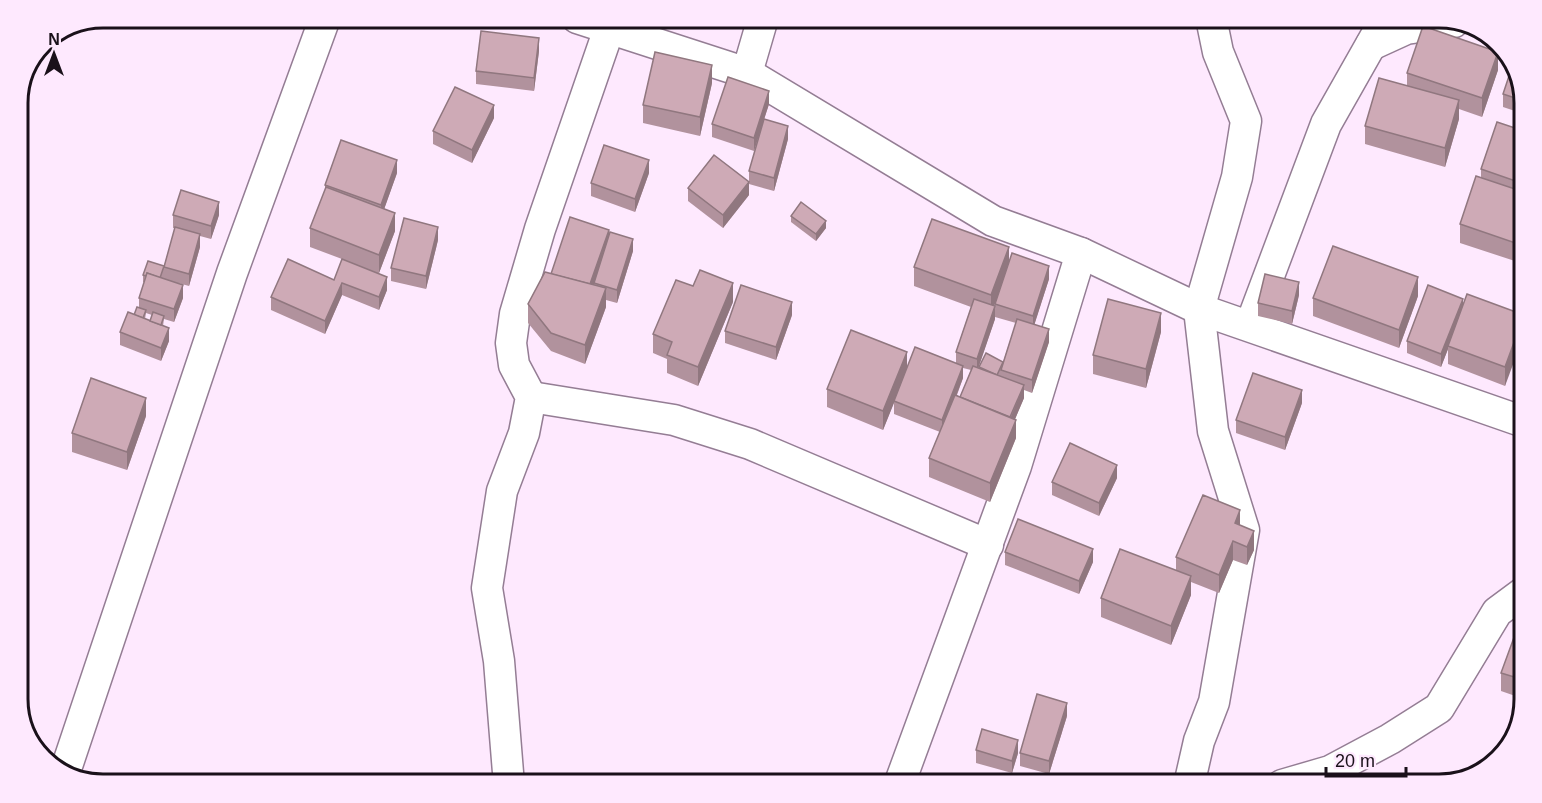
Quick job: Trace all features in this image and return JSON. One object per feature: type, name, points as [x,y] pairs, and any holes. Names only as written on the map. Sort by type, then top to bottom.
[{"type":"street","points":[[67,765],[232,273],[321,29]]},
{"type":"street","points":[[507,774],[499,661],[487,588],[501,490],[524,433],[531,397],[514,365],[511,343],[515,314],[540,229],[609,29],[747,73],[993,221],[1081,253],[1199,309],[1514,418]]},
{"type":"street","points":[[747,73],[760,29]]},
{"type":"street","points":[[1192,774],[1199,741],[1214,702],[1244,530],[1213,430],[1199,309],[1237,177],[1246,121],[1218,52],[1213,29]]},
{"type":"street","points":[[1250,327],[1326,124],[1380,29]]},
{"type":"street","points":[[1371,45],[1406,29]]},
{"type":"street","points":[[902,774],[1016,466],[1081,253]]},
{"type":"street","points":[[531,397],[674,420],[750,444],[988,545]]},
{"type":"street","points":[[1320,774],[1330,771],[1390,739],[1439,708],[1497,612],[1514,600]]},
{"type":"building","points":[[1422,29],[1432,29],[1490,49],[1497,56],[1482,98],[1407,73]]},
{"type":"building","points":[[481,31],[539,38],[534,78],[476,71]]},
{"type":"building","points":[[655,52],[712,65],[700,117],[643,105]]},
{"type":"building","points":[[1509,76],[1513,97],[1503,94]]},
{"type":"building","points":[[728,77],[769,91],[754,138],[712,124]]},
{"type":"building","points":[[1379,78],[1459,100],[1445,148],[1365,126]]},
{"type":"building","points":[[455,87],[494,105],[472,150],[433,131]]},
{"type":"building","points":[[764,119],[788,126],[774,178],[749,171]]},
{"type":"building","points":[[1497,122],[1513,127],[1513,180],[1481,169]]},
{"type":"building","points":[[341,140],[397,160],[381,205],[325,185]]},
{"type":"building","points":[[604,145],[649,160],[635,199],[591,183]]},
{"type":"building","points":[[714,155],[749,182],[723,215],[688,188]]},
{"type":"building","points":[[1476,176],[1513,188],[1513,242],[1460,224]]},
{"type":"building","points":[[326,187],[395,213],[379,255],[310,228]]},
{"type":"building","points":[[181,190],[219,202],[211,226],[173,215]]},
{"type":"building","points":[[801,202],[826,221],[816,234],[791,216]]},
{"type":"building","points":[[570,217],[609,230],[590,284],[551,274]]},
{"type":"building","points":[[404,218],[438,227],[426,276],[391,268]]},
{"type":"building","points":[[932,219],[1009,247],[991,295],[914,267]]},
{"type":"building","points":[[175,227],[200,234],[189,274],[164,267]]},
{"type":"building","points":[[610,232],[633,239],[617,290],[594,283]]},
{"type":"building","points":[[1333,246],[1418,277],[1399,330],[1313,298]]},
{"type":"building","points":[[1012,253],[1049,266],[1033,316],[995,304]]},
{"type":"building","points":[[288,259],[334,280],[342,259],[387,277],[379,297],[342,283],[325,321],[271,297]]},
{"type":"building","points":[[148,261],[164,266],[160,278],[147,273],[146,276],[143,275]]},
{"type":"building","points":[[700,270],[733,283],[698,367],[667,355],[672,342],[653,334],[676,280],[693,286]]},
{"type":"building","points":[[545,272],[606,288],[585,345],[551,333],[528,304]]},
{"type":"building","points":[[147,273],[183,285],[174,309],[139,298]]},
{"type":"building","points":[[1265,274],[1299,282],[1292,311],[1258,303]]},
{"type":"building","points":[[741,285],[792,302],[776,347],[725,331]]},
{"type":"building","points":[[1428,285],[1463,299],[1441,354],[1407,341]]},
{"type":"building","points":[[1467,294],[1513,311],[1513,344],[1505,367],[1448,346]]},
{"type":"building","points":[[974,299],[995,306],[977,359],[956,352]]},
{"type":"building","points":[[1108,299],[1161,313],[1146,369],[1093,355]]},
{"type":"building","points":[[137,307],[146,310],[143,318],[134,315]]},
{"type":"building","points":[[128,312],[169,328],[161,348],[120,332]]},
{"type":"building","points":[[153,312],[164,316],[161,325],[150,321]]},
{"type":"building","points":[[1017,319],[1049,329],[1032,380],[1001,370]]},
{"type":"building","points":[[851,330],[907,352],[883,411],[827,389]]},
{"type":"building","points":[[915,347],[963,366],[942,420],[894,401]]},
{"type":"building","points":[[986,353],[1003,362],[997,375],[979,367]]},
{"type":"building","points":[[973,366],[1024,385],[1010,417],[960,397]]},
{"type":"building","points":[[1253,373],[1302,390],[1285,437],[1236,420]]},
{"type":"building","points":[[91,378],[146,398],[127,452],[72,433]]},
{"type":"building","points":[[955,395],[1016,420],[990,483],[929,458]]},
{"type":"building","points":[[1070,443],[1117,465],[1099,503],[1052,482]]},
{"type":"building","points":[[1203,495],[1240,510],[1235,523],[1254,531],[1247,547],[1233,541],[1219,575],[1176,557]]},
{"type":"building","points":[[1018,519],[1093,549],[1079,581],[1005,552]]},
{"type":"building","points":[[1120,549],[1191,576],[1171,626],[1101,598]]},
{"type":"building","points":[[1514,638],[1514,677],[1501,673]]},
{"type":"building","points":[[1037,694],[1067,703],[1049,761],[1020,753]]},
{"type":"building","points":[[982,729],[1018,740],[1012,761],[976,750]]}]
